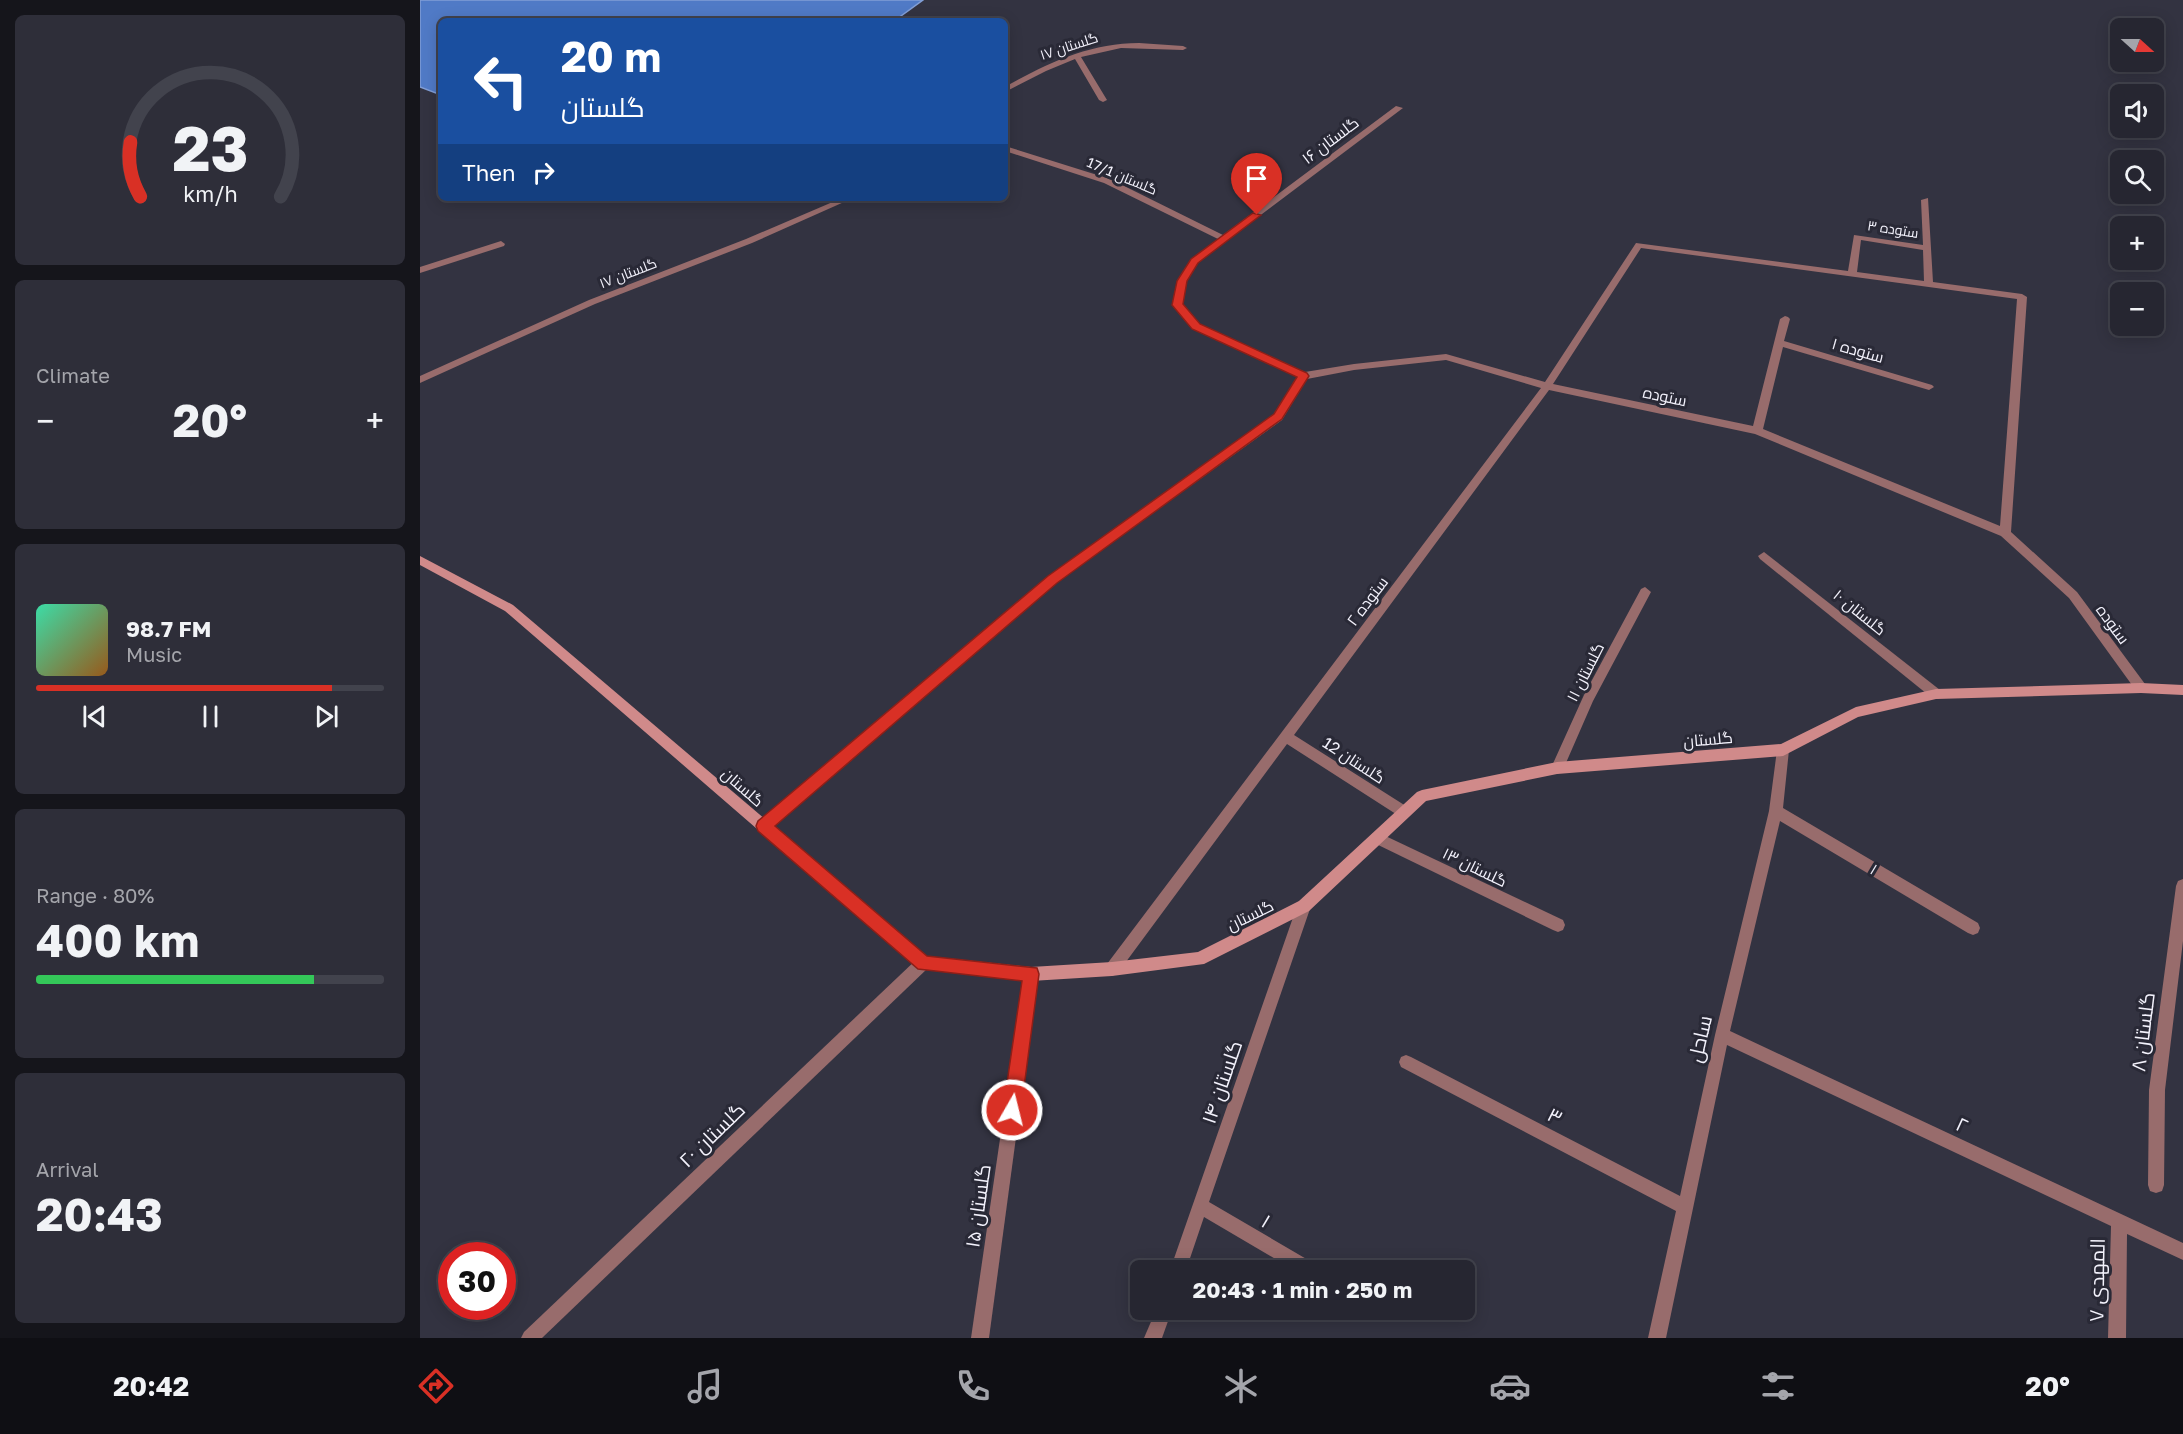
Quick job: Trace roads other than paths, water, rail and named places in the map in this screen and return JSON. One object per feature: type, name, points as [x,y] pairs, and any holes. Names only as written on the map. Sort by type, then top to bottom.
[{"type":"street","name":"گلستان ۱۷","points":[[1008,88],[1040,69],[1076,55],[1115,46],[1183,48]]},
{"type":"street","points":[[1076,55],[1103,100]]},
{"type":"street","name":"گلستان ۱۶","points":[[1304,376],[1196,326],[1177,305],[1182,281],[1194,261],[1399,108]]},
{"type":"street","name":"گلستان 17/1","points":[[1008,149],[1107,181],[1224,239]]},
{"type":"street","points":[[1925,200],[1929,284]]},
{"type":"street","name":"گلستان ۱۷","points":[[420,380],[592,302],[749,241],[842,201]]},
{"type":"street","name":"ستوده ۳","points":[[1852,274],[1857,237],[1927,248]]},
{"type":"street","points":[[420,270],[501,244]]},
{"type":"street","name":"ستوده ۲","points":[[1112,969],[1547,386],[1639,245],[1852,274]]},
{"type":"street","points":[[1852,274],[2022,297],[2006,532]]},
{"type":"street","points":[[1757,431],[1785,319]]},
{"type":"street","name":"ستوده ۱","points":[[1779,343],[1929,387]]},
{"type":"street","name":"ستوده","points":[[1304,376],[1354,367],[1446,357],[1547,386],[1757,431],[2006,532],[2073,595],[2141,688]]},
{"type":"street","points":[[764,826],[1053,579],[1278,417],[1304,376]]},
{"type":"street","name":"گلستان ۱۰","points":[[1764,556],[1936,694]]},
{"type":"street","name":"گلستان","points":[[420,560],[509,608],[924,963],[1031,974],[1112,969],[1199,958],[1304,906],[1422,796],[1557,768],[1783,750],[1856,712],[1936,694],[2141,688],[2183,690]]},
{"type":"street","name":"گلستان ۱۱","points":[[1557,768],[1588,699],[1645,592]]},
{"type":"street","name":"گلستان 12","points":[[1286,736],[1404,812]]},
{"type":"street","name":"ساحل","points":[[1657,1338],[1722,1035],[1776,811],[1783,750]]},
{"type":"street","name":"۱","points":[[1776,811],[1973,928]]},
{"type":"street","name":"گلستان ۱۳","points":[[1377,838],[1558,926]]},
{"type":"street","name":"گلستان ۸","points":[[2156,1185],[2157,1089],[2183,886]]},
{"type":"street","name":"گلستان ۱۴","points":[[1182,1260],[1304,906]]},
{"type":"street","name":"گلستان ۲۰","points":[[530,1338],[924,963]]},
{"type":"street","name":"گلستان ۱۵","points":[[980,1338],[1031,974]]},
{"type":"street","name":"۲","points":[[1722,1035],[2183,1252]]},
{"type":"street","name":"۳","points":[[1406,1062],[1685,1207]]},
{"type":"street","name":"۱","points":[[1202,1207],[1292,1260]]},
{"type":"street","name":"المهدی ۷","points":[[2117,1338],[2119,1222]]},
{"type":"street","points":[[1154,1338],[1160,1320]]},
{"type":"water","points":[[420,0],[923,0],[898,18],[438,18],[438,94],[420,87]]}]
